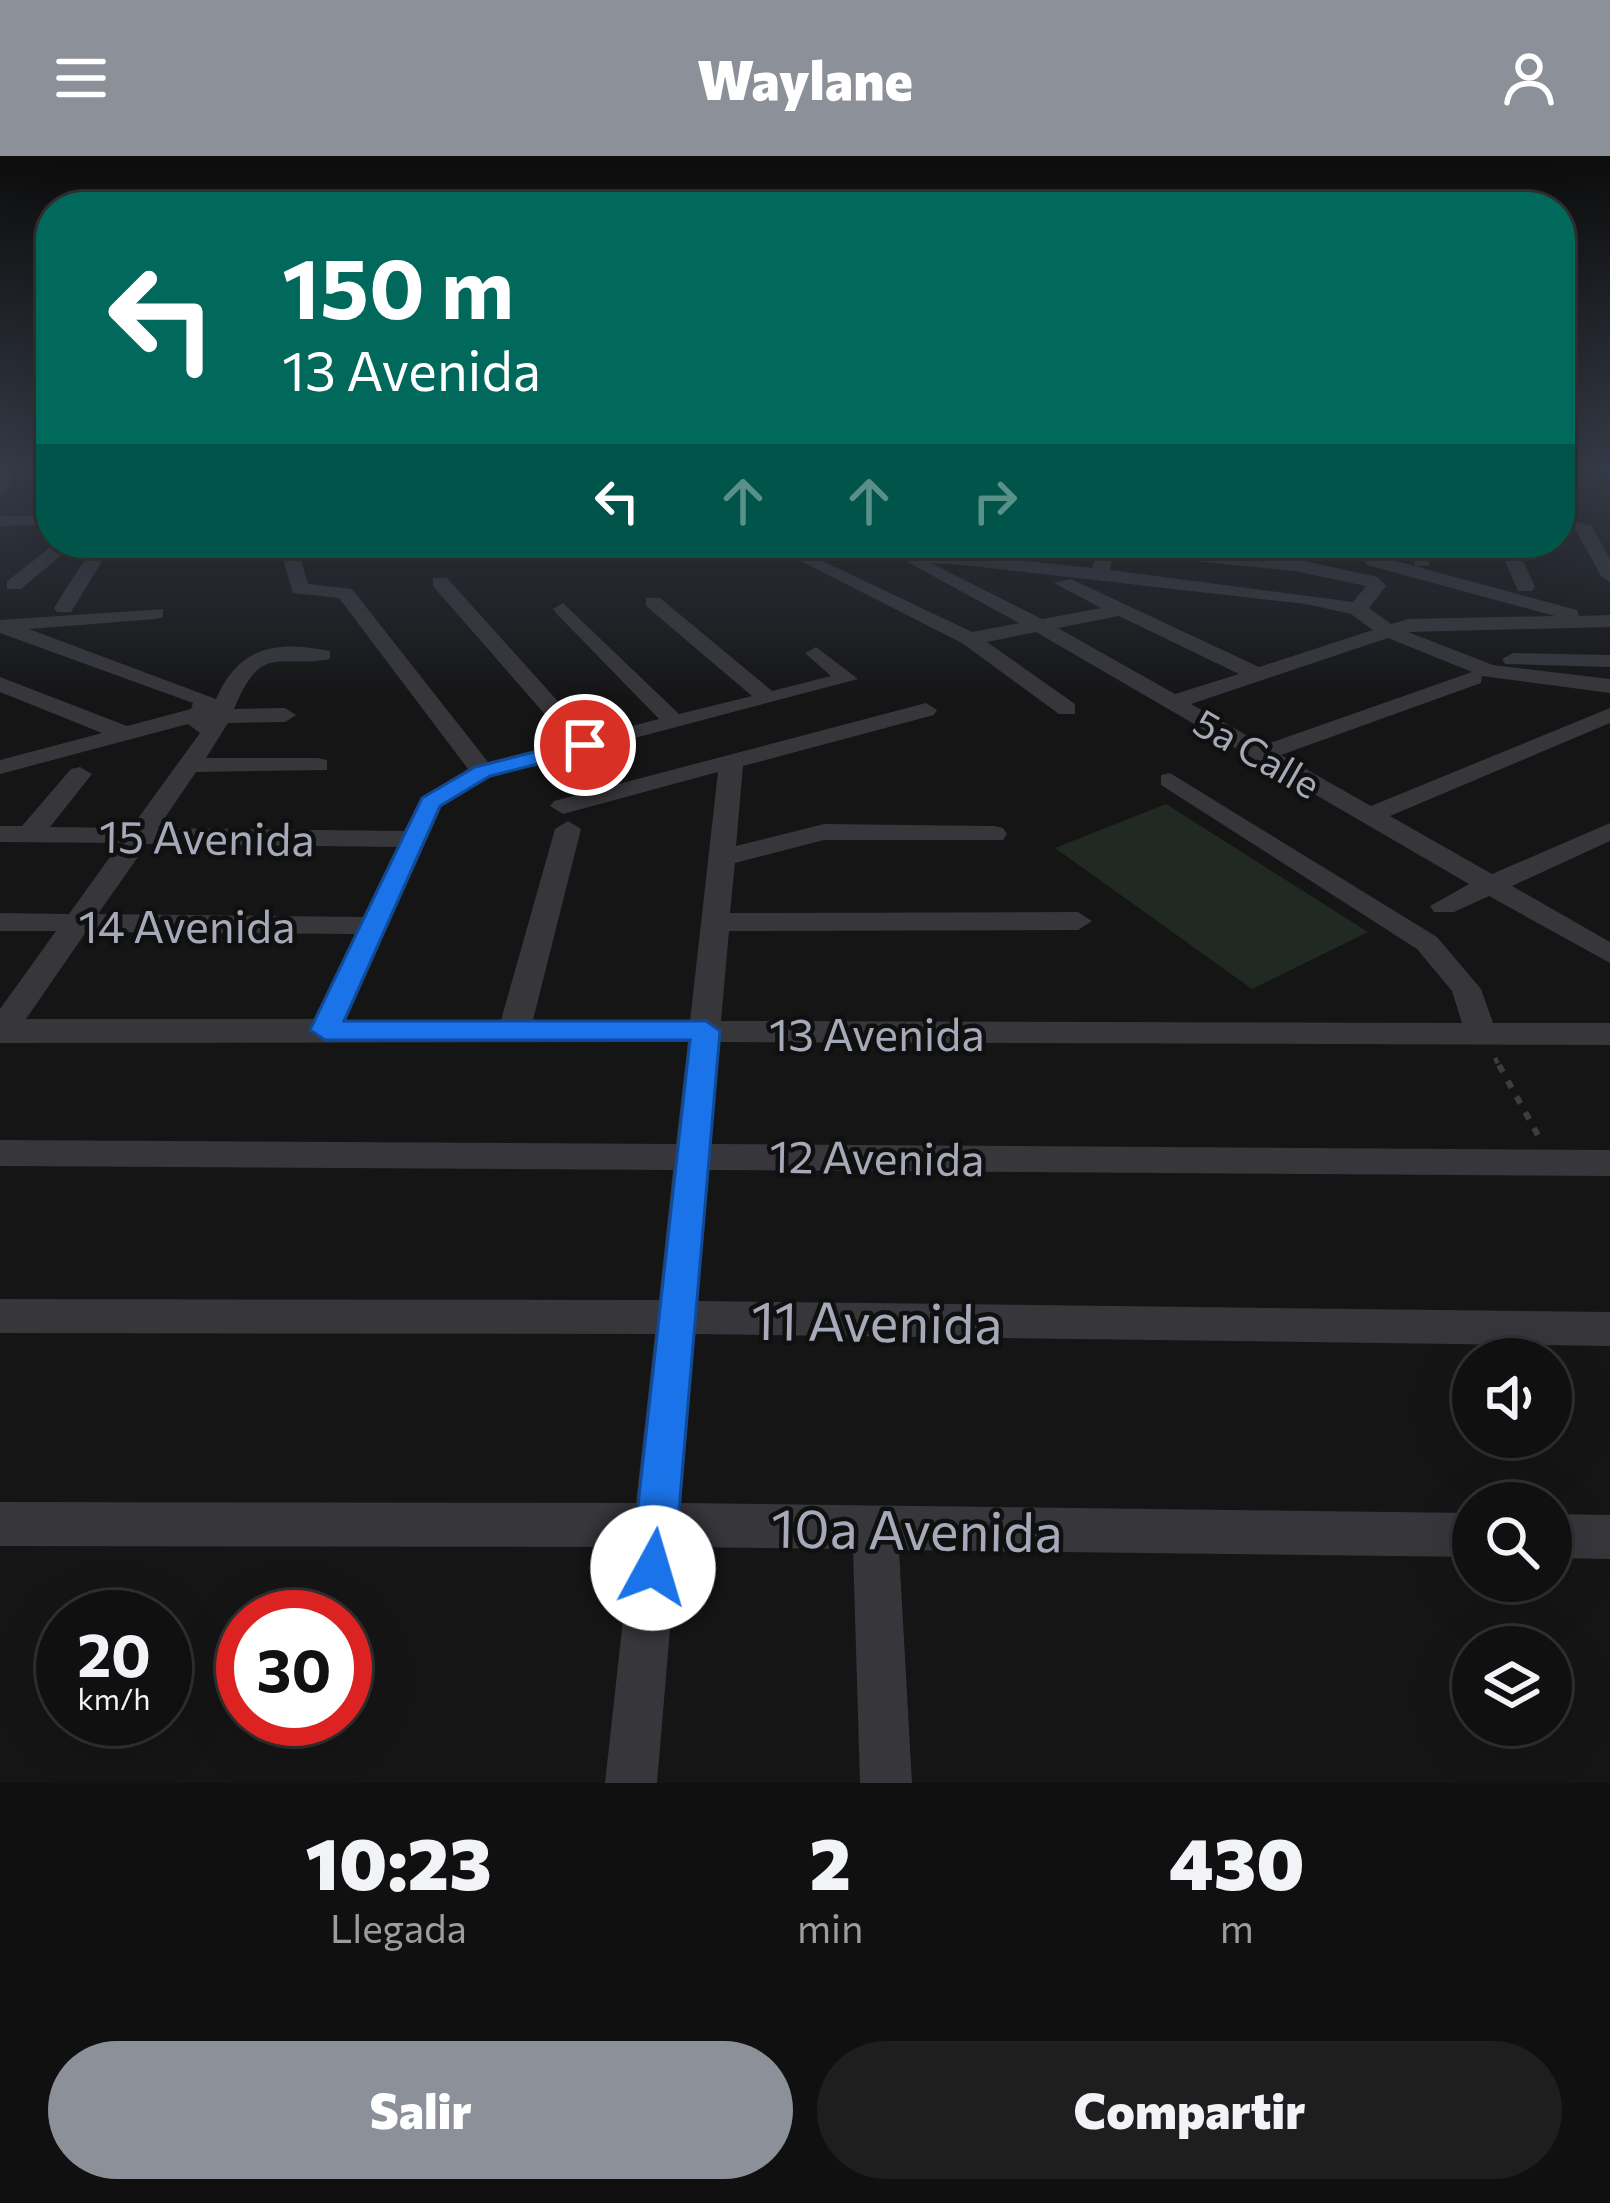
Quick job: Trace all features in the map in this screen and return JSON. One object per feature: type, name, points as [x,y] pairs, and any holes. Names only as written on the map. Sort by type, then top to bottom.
[{"type":"street","points":[[1587,546],[1610,576]]},
{"type":"street","points":[[14,585],[48,558]]},
{"type":"street","points":[[64,608],[95,558]]},
{"type":"street","points":[[291,558],[300,589],[344,593],[482,771]]},
{"type":"street","points":[[804,558],[969,639],[1067,709]]},
{"type":"street","name":"5a Calle","points":[[908,558],[1040,626],[1610,954]]},
{"type":"street","points":[[930,558],[1306,598],[1358,608],[1386,631],[1489,670],[1610,686]]},
{"type":"street","points":[[1100,576],[1104,558]]},
{"type":"street","points":[[1211,558],[1295,566],[1371,581],[1376,586],[1358,608]]},
{"type":"street","points":[[1371,558],[1571,617]]},
{"type":"street","points":[[1512,558],[1525,587]]},
{"type":"street","points":[[1021,565],[1126,608],[1259,675]]},
{"type":"street","points":[[440,582],[585,745]]},
{"type":"street","points":[[653,602],[767,698]]},
{"type":"street","points":[[1,622],[93,606]]},
{"type":"street","points":[[969,639],[1126,608]]},
{"type":"street","points":[[563,609],[675,723]]},
{"type":"street","points":[[1,622],[156,613]]},
{"type":"street","points":[[1172,703],[1386,631],[1430,622],[1610,618]]},
{"type":"street","points":[[1,622],[205,700],[212,720]]},
{"type":"street","points":[[1,1030],[189,765],[238,674],[254,659],[302,650],[323,656]]},
{"type":"street","points":[[325,1030],[430,802],[482,771],[847,679],[816,653]]},
{"type":"street","points":[[1447,655],[1610,662]]},
{"type":"street","points":[[1261,754],[1473,678]]},
{"type":"street","points":[[0,684],[124,733]]},
{"type":"street","points":[[514,1030],[566,818],[731,762],[926,710]]},
{"type":"street","points":[[1,766],[124,733],[285,715]]},
{"type":"street","points":[[1369,816],[1610,715]]},
{"type":"street","points":[[631,1783],[731,762]]},
{"type":"street","points":[[189,765],[318,765]]},
{"type":"street","points":[[29,835],[80,774]]},
{"type":"street","points":[[1170,780],[1427,943],[1466,989],[1481,1034]]},
{"type":"street","points":[[1444,906],[1610,830]]},
{"type":"street","points":[[722,858],[824,832],[994,834]]},
{"type":"street","name":"15 Avenida","points":[[0,834],[414,838]]},
{"type":"street","points":[[716,922],[1078,921]]},
{"type":"street","name":"14 Avenida","points":[[0,922],[374,926]]},
{"type":"street","name":"13 Avenida","points":[[1,1030],[1610,1034]]},
{"type":"street","name":"12 Avenida","points":[[0,1153],[1610,1163]]},
{"type":"street","name":"11 Avenida","points":[[0,1316],[678,1317],[1610,1329]]},
{"type":"street","name":"10a Avenida","points":[[0,1524],[657,1525],[1452,1535]]},
{"type":"street","points":[[875,1527],[886,1783]]},
{"type":"street","points":[[1572,1536],[1610,1537]]},
{"type":"path","points":[[1481,1034],[1554,1162]]},
{"type":"shaded area","points":[[1166,804],[1368,932],[1252,989],[1055,848]]},
{"type":"route","points":[[585,745],[482,771],[430,802],[325,1030],[706,1031],[653,1568]]}]
